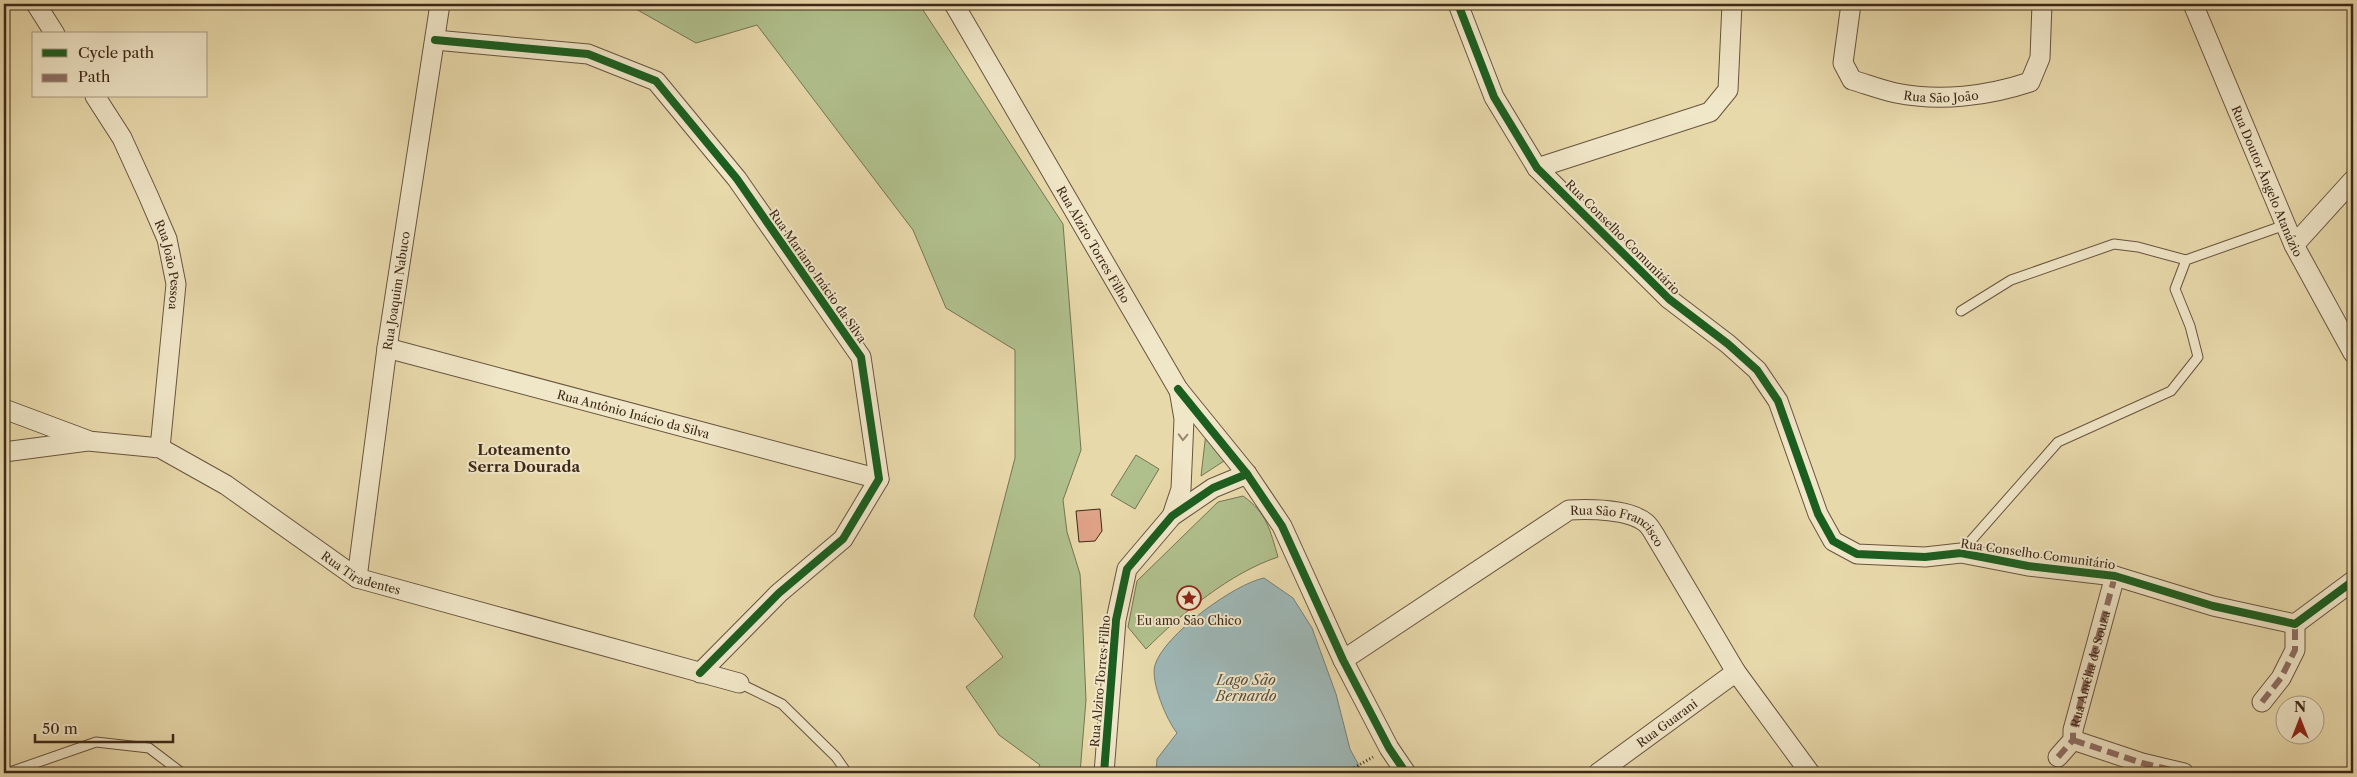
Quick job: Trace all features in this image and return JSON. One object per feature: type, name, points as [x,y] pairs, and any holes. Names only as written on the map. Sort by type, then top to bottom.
[{"type":"street","points":[[36,4],[54,32]]},
{"type":"street","name":"Rua Joaquim Nabuco","points":[[357,578],[386,348],[440,4]]},
{"type":"street","name":"Rua Alziro Torres Filho","points":[[954,4],[1178,389],[1248,474],[1282,526],[1343,660],[1389,748],[1406,773]]},
{"type":"street","name":"Rua Conselho Comunitário","points":[[1458,4],[1494,97],[1537,168],[1669,299],[1728,344],[1757,370],[1778,401],[1818,514],[1833,541],[1857,554],[1925,557],[1960,553],[2028,566],[2115,576],[2214,606],[2295,624]]},
{"type":"street","points":[[1537,168],[1710,112],[1728,90],[1732,4]]},
{"type":"street","name":"Rua São João","points":[[1851,4],[1843,63],[1852,80],[1895,93],[1934,98],[2012,88],[2030,82],[2040,58],[2042,4]]},
{"type":"street","name":"Rua Doutor Ângelo Atanázio","points":[[2193,4],[2285,226],[2353,353]]},
{"type":"street","name":"Rua Mariano Inácio da Silva","points":[[435,40],[588,54],[656,81],[737,179],[861,357],[879,479]]},
{"type":"street","name":"Rua João Pessoa","points":[[96,98],[122,138],[156,213],[167,240],[176,284],[160,448]]},
{"type":"street","points":[[2294,245],[2353,180]]},
{"type":"street","name":"Rua Antônio Inácio da Silva","points":[[386,348],[879,479]]},
{"type":"street","points":[[1172,516],[1181,489],[1184,418],[1178,389]]},
{"type":"street","points":[[4,409],[88,441]]},
{"type":"street","name":"Rua Tiradentes","points":[[4,452],[88,441],[160,448],[226,485],[357,578],[739,683]]},
{"type":"street","name":"Rua Alziro Torres Filho","points":[[1104,773],[1116,620],[1127,568],[1172,516],[1213,488],[1248,474]]},
{"type":"street","points":[[700,673],[779,593],[844,539],[879,479]]},
{"type":"street","name":"Rua São Francisco","points":[[1343,660],[1569,510],[1594,509],[1626,514],[1645,522],[1660,542],[1736,672],[1810,773]]},
{"type":"street","name":"Rua Amélia de Souza","points":[[2058,757],[2073,740],[2073,730],[2115,576]]},
{"type":"street","points":[[2262,702],[2281,678],[2295,650],[2295,624],[2353,582]]},
{"type":"street","name":"Rua Guarani","points":[[1598,773],[1736,672]]},
{"type":"street","points":[[2073,740],[2142,763],[2184,773]]},
{"type":"lane","points":[[1961,311],[2010,280],[2114,244],[2138,247],[2186,260],[2285,226]]},
{"type":"lane","points":[[1960,553],[2058,442],[2172,391],[2198,356],[2190,326],[2175,289],[2186,260]]},
{"type":"lane","points":[[739,683],[782,704],[836,757],[847,773]]},
{"type":"lane","points":[[7,773],[96,742],[149,748],[182,773]]},
{"type":"path","points":[[1345,773],[1389,748]]},
{"type":"green space","points":[[627,4],[919,4],[1063,224],[1081,450],[1063,500],[1067,532],[1080,574],[1086,700],[1080,773],[1035,773],[1040,765],[999,735],[966,687],[1003,657],[974,616],[1015,458],[1015,350],[946,308],[913,230],[757,25],[696,43]]},
{"type":"green space","points":[[1206,433],[1224,461],[1201,476]]},
{"type":"green space","points":[[1136,455],[1159,469],[1135,509],[1111,495]]},
{"type":"green space","points":[[1243,496],[1263,516],[1270,530],[1278,557],[1242,573],[1225,584],[1191,608],[1146,649],[1128,627],[1137,581],[1218,502]]},
{"type":"water","name":"Lago São Bernardo","points":[[1264,578],[1293,598],[1312,628],[1336,694],[1350,749],[1363,773],[1156,773],[1157,759],[1177,733],[1164,710],[1155,681],[1155,665],[1161,653],[1202,612],[1236,590]]},
{"type":"building","points":[[1100,509],[1102,531],[1095,541],[1079,542],[1076,511]]},
{"type":"marked path","points":[[2058,757],[2073,740],[2073,730],[2115,576]]},
{"type":"marked path","points":[[2262,702],[2281,678],[2295,650],[2295,624]]},
{"type":"marked path","points":[[2073,740],[2142,763],[2184,773]]},
{"type":"cycle path","points":[[1458,4],[1494,97],[1537,168],[1669,299],[1728,344],[1757,370],[1778,401],[1818,514],[1833,541],[1857,554],[1925,557],[1961,553],[2028,566],[2115,576],[2213,606],[2295,624],[2353,581]]},
{"type":"cycle path","points":[[435,40],[588,54],[656,81],[737,179],[861,357],[879,479],[843,539],[779,593],[700,673]]},
{"type":"cycle path","points":[[1178,389],[1247,474],[1282,526],[1343,660],[1389,748],[1406,773]]},
{"type":"cycle path","points":[[1104,773],[1116,620],[1127,569],[1172,516],[1213,488],[1247,474]]},
{"type":"place","name":"Eu amo São Chico","points":[[1189,598]]},
{"type":"district","name":"Loteamento Serra Dourada","points":[[524,458]]}]
